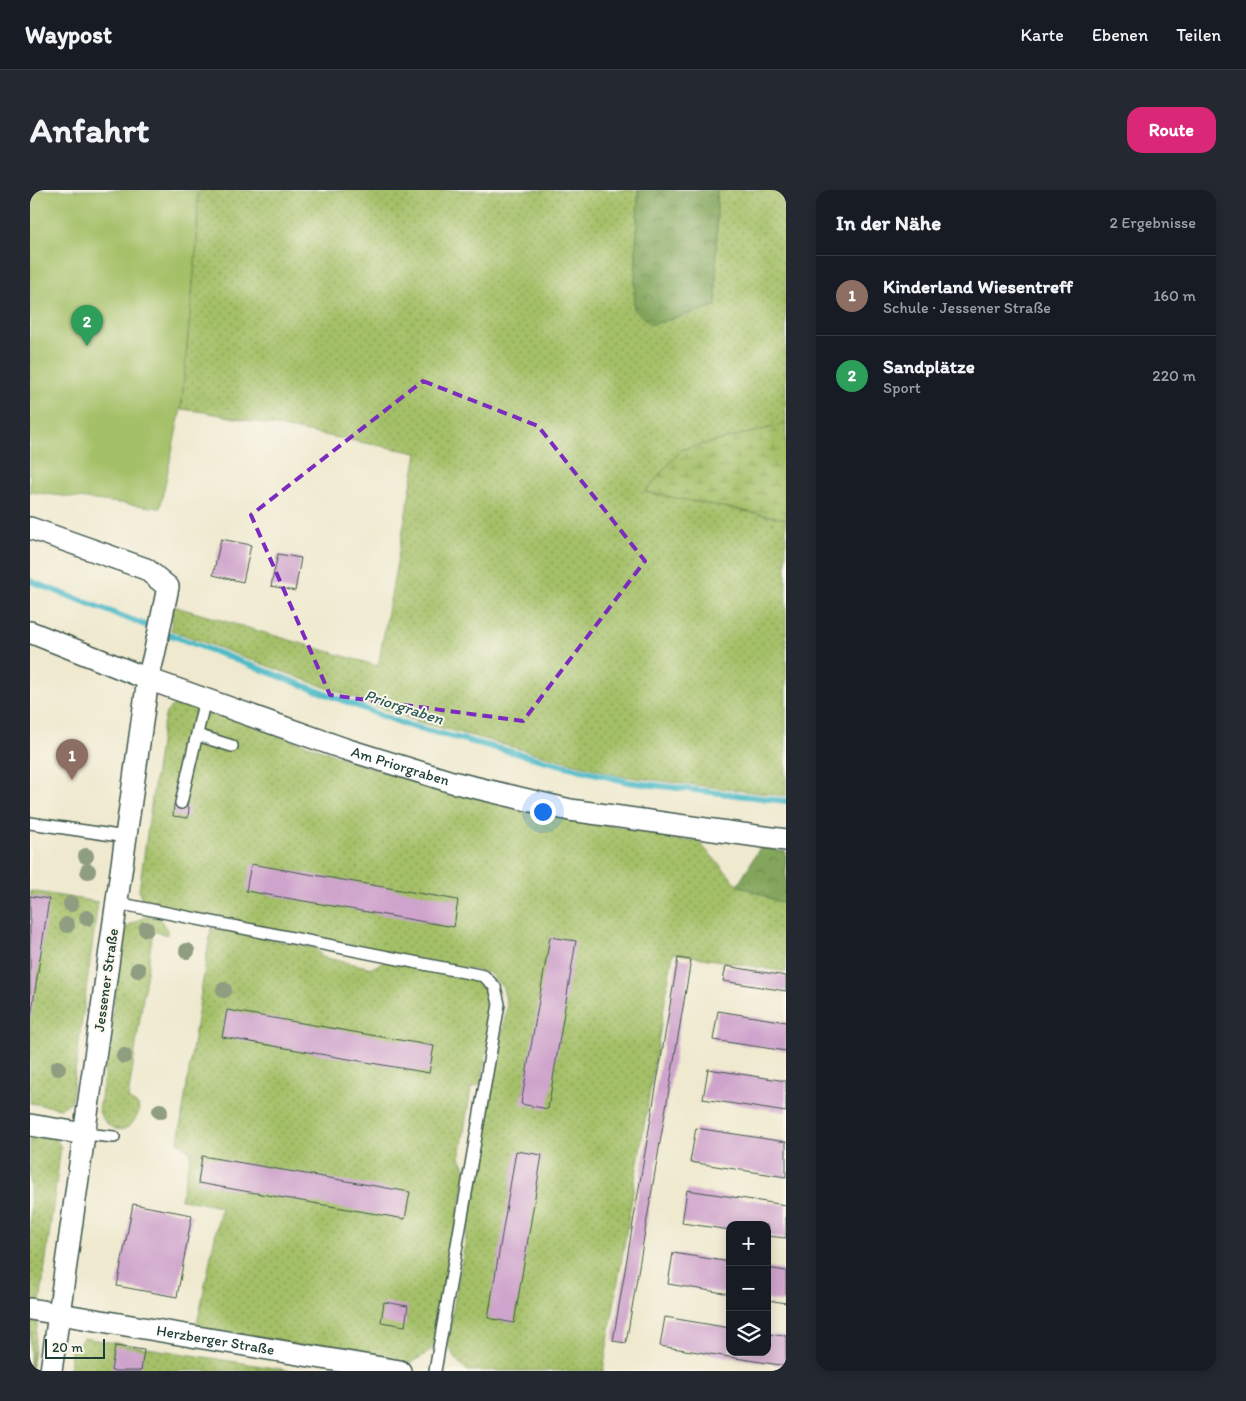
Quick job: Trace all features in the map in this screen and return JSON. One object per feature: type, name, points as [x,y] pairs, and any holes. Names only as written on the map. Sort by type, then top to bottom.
[{"type":"street","name":"Jessener Straße","points":[[30,528],[146,569],[168,587],[148,679],[51,1371]]},
{"type":"street","name":"Am Priorgraben","points":[[30,632],[148,679],[345,749],[452,782],[570,810],[786,840]]},
{"type":"street","points":[[30,1125],[85,1134]]},
{"type":"street","points":[[30,1309],[58,1314]]},
{"type":"street","name":"Herzberger Straße","points":[[58,1314],[258,1353],[400,1371]]},
{"type":"lane","points":[[182,803],[205,699]]},
{"type":"lane","points":[[197,735],[232,746]]},
{"type":"lane","points":[[30,823],[126,837]]},
{"type":"lane","points":[[116,903],[174,918],[484,976],[495,988],[499,1004],[436,1371]]},
{"type":"lane","points":[[85,1134],[114,1137]]},
{"type":"highlighted area","points":[[423,381],[538,426],[645,561],[523,721],[330,695],[251,515]]},
{"type":"green space","points":[[30,190],[197,190],[197,241],[181,409],[160,508],[30,492]]},
{"type":"green space","points":[[199,190],[638,190],[634,309],[716,306],[717,190],[786,190],[786,424],[681,450],[645,492],[786,519],[786,796],[621,776],[416,721],[171,630],[173,606],[378,666],[417,453],[181,409],[197,241]]},
{"type":"green space","points":[[638,190],[717,190],[716,306],[651,325],[634,309]]},
{"type":"green space","points":[[786,424],[786,519],[645,492],[681,450]]},
{"type":"green space","points":[[187,702],[380,771],[519,809],[607,825],[679,835],[679,841],[697,840],[738,885],[786,905],[786,972],[673,953],[603,1371],[468,1371],[457,1361],[447,1344],[507,1006],[503,988],[489,973],[148,905],[142,901],[139,890],[162,729],[166,713],[173,705]]},
{"type":"green space","points":[[760,847],[786,852],[786,905],[738,885]]},
{"type":"green space","points":[[30,891],[98,902],[71,1102],[61,1108],[30,1103]]},
{"type":"green space","points":[[149,916],[159,918],[167,930],[167,935],[153,931],[128,1099],[138,1105],[139,1111],[130,1125],[120,1130],[109,1125],[99,1112],[124,931],[135,922]]},
{"type":"green space","points":[[211,928],[316,948],[322,957],[372,968],[386,961],[471,979],[479,983],[487,991],[491,999],[494,1012],[481,1084],[471,1088],[460,1157],[466,1170],[438,1343],[426,1354],[410,1363],[196,1329],[221,1207],[181,1199],[191,1152],[178,1142]]},
{"type":"green space","points":[[30,1135],[55,1138],[61,1147],[31,1371],[30,1371]]},
{"type":"green space","points":[[84,1338],[293,1371],[69,1371],[71,1350]]},
{"type":"building","points":[[221,539],[251,545],[243,582],[213,575]]},
{"type":"building","points":[[278,554],[301,558],[295,591],[271,586]]},
{"type":"building","points":[[174,804],[189,807],[188,818],[173,816]]},
{"type":"building","points":[[251,864],[458,900],[454,927],[246,891]]},
{"type":"building","points":[[30,896],[49,899],[31,1017],[30,1017]]},
{"type":"building","points":[[550,937],[576,941],[548,1109],[521,1104]]},
{"type":"building","points":[[678,958],[691,960],[626,1343],[613,1341]]},
{"type":"building","points":[[726,966],[786,976],[786,991],[723,981]]},
{"type":"building","points":[[227,1010],[434,1046],[429,1073],[222,1037]]},
{"type":"building","points":[[718,1011],[786,1022],[786,1051],[713,1040]]},
{"type":"building","points":[[708,1069],[786,1081],[786,1112],[703,1099]]},
{"type":"building","points":[[696,1128],[786,1142],[786,1177],[690,1162]]},
{"type":"building","points":[[516,1151],[542,1155],[514,1323],[488,1318]]},
{"type":"building","points":[[202,1156],[410,1192],[405,1219],[198,1183]]},
{"type":"building","points":[[687,1190],[786,1205],[786,1238],[771,1236],[771,1221],[726,1221],[726,1229],[682,1223]]},
{"type":"building","points":[[133,1204],[192,1215],[177,1297],[117,1286]]},
{"type":"building","points":[[673,1253],[726,1261],[726,1293],[668,1284]]},
{"type":"building","points":[[771,1269],[786,1271],[786,1303],[771,1301]]},
{"type":"building","points":[[384,1302],[408,1306],[405,1326],[381,1322]]},
{"type":"building","points":[[665,1317],[726,1327],[726,1356],[771,1356],[771,1334],[786,1336],[786,1366],[660,1346]]},
{"type":"building","points":[[115,1346],[144,1350],[141,1371],[111,1371]]},
{"type":"waterway","name":"Priorgraben","points":[[30,581],[407,725],[628,782],[786,801]]},
{"type":"place","name":"Sandplätze","points":[[87,346]]},
{"type":"place","name":"Kinderland Wiesentreff","points":[[72,780]]}]
